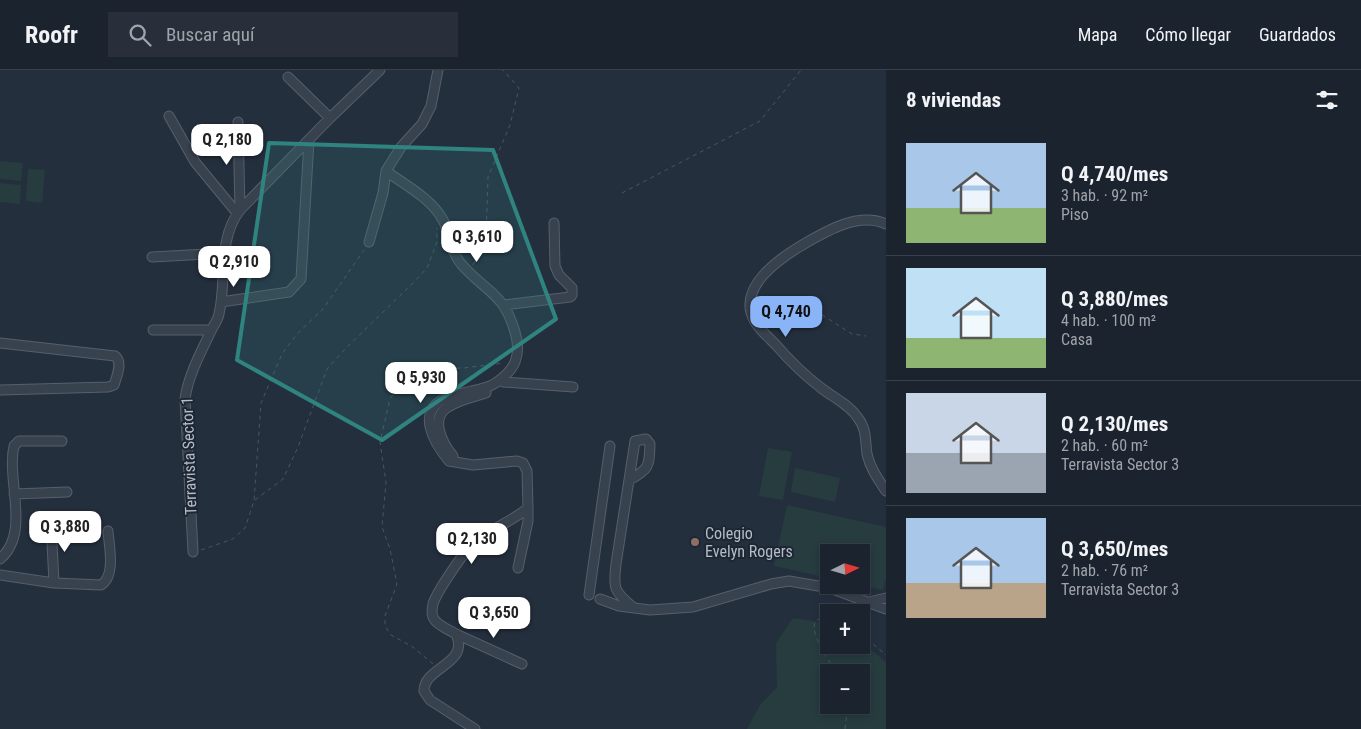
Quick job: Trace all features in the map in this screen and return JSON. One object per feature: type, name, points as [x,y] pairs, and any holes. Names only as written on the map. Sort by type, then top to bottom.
[{"type":"street","name":"Terravista Sector 1","points":[[193,552],[184,399],[211,330],[219,316],[224,253],[228,232],[239,212],[308,140],[380,70]]},
{"type":"street","points":[[369,242],[383,193],[386,171],[401,147],[422,124],[431,106],[438,70]]},
{"type":"street","points":[[288,77],[330,118]]},
{"type":"street","points":[[169,116],[195,162],[239,212]]},
{"type":"street","points":[[238,122],[239,212]]},
{"type":"street","points":[[221,302],[289,292],[301,280],[308,140]]},
{"type":"street","points":[[386,171],[424,198],[437,210],[444,221],[453,250],[461,264],[504,305],[512,322],[518,341],[518,350],[515,362],[509,370],[488,387],[446,398],[432,410],[429,419],[437,445],[450,461],[473,465],[517,461],[523,463],[527,471],[528,521],[518,568]]},
{"type":"street","points":[[886,224],[873,220],[858,220],[814,238],[792,251],[768,269],[754,289],[751,311],[755,322],[792,363],[821,388],[849,407],[858,417],[865,431],[870,463],[886,491]]},
{"type":"street","points":[[504,305],[570,297],[572,295],[572,288],[559,275],[555,266],[554,223]]},
{"type":"street","points":[[152,257],[224,253]]},
{"type":"street","points":[[153,330],[211,330]]},
{"type":"street","points":[[0,343],[115,356],[120,362],[114,385],[108,387],[0,390]]},
{"type":"street","points":[[463,464],[445,446],[440,434],[439,425],[442,412],[449,406],[487,392],[503,382],[509,370]]},
{"type":"street","points":[[503,382],[573,387]]},
{"type":"street","points":[[629,480],[644,471],[648,462],[649,441],[645,438],[635,441],[616,564],[614,582],[616,591],[621,598],[636,608]]},
{"type":"street","points":[[0,559],[8,552],[15,535],[13,450],[15,444],[22,441],[62,441]]},
{"type":"street","points":[[589,595],[610,446]]},
{"type":"street","points":[[14,494],[67,492]]},
{"type":"street","points":[[522,664],[456,634],[434,619],[432,613],[434,602],[471,546],[516,518],[528,508]]},
{"type":"street","points":[[51,523],[54,583]]},
{"type":"street","points":[[0,574],[54,583],[98,586],[107,581],[110,572],[108,531]]},
{"type":"street","points":[[616,591],[600,599],[619,606],[650,610],[693,607],[771,584],[789,581],[830,588],[886,609]]},
{"type":"street","points":[[869,602],[886,598]]},
{"type":"street","points":[[456,634],[459,644],[458,652],[425,682],[425,694],[430,700],[475,729]]},
{"type":"path","points":[[470,273],[486,237],[488,177],[510,125],[519,88],[503,70]]},
{"type":"path","points":[[622,193],[760,121],[801,70]]},
{"type":"path","points":[[254,501],[283,479],[298,447],[327,369],[427,268],[437,242],[437,226]]},
{"type":"path","points":[[193,552],[233,539],[246,528],[254,501],[261,403],[282,354],[297,334],[324,309],[369,242]]},
{"type":"path","points":[[751,311],[785,307],[814,308],[852,334],[866,336]]},
{"type":"path","points":[[439,669],[413,648],[391,635],[385,626],[385,616],[396,584],[392,557],[382,527],[386,482],[380,442],[390,399],[408,373],[418,369],[464,368],[515,362]]},
{"type":"path","points":[[820,617],[815,622],[814,630],[820,646]]},
{"type":"path","points":[[870,642],[886,655]]},
{"type":"path","points":[[845,729],[847,714]]},
{"type":"highlighted area","points":[[269,143],[493,150],[556,319],[382,440],[237,360]]},
{"type":"green space","points":[[0,161],[23,163],[21,181],[0,179]]},
{"type":"green space","points":[[28,169],[45,170],[42,203],[26,201]]},
{"type":"green space","points":[[0,183],[21,185],[20,204],[0,202]]},
{"type":"green space","points":[[768,448],[792,452],[783,500],[759,496]]},
{"type":"green space","points":[[795,468],[840,478],[835,502],[791,492]]},
{"type":"green space","points":[[787,505],[886,527],[886,578],[883,590],[870,587],[870,544],[820,544],[820,576],[774,566]]},
{"type":"green space","points":[[793,618],[820,622],[820,654],[870,654],[870,650],[886,663],[886,729],[747,729],[760,705],[777,687],[776,643]]},
{"type":"place","name":"Colegio Evelyn Rogers","points":[[695,542]]}]
